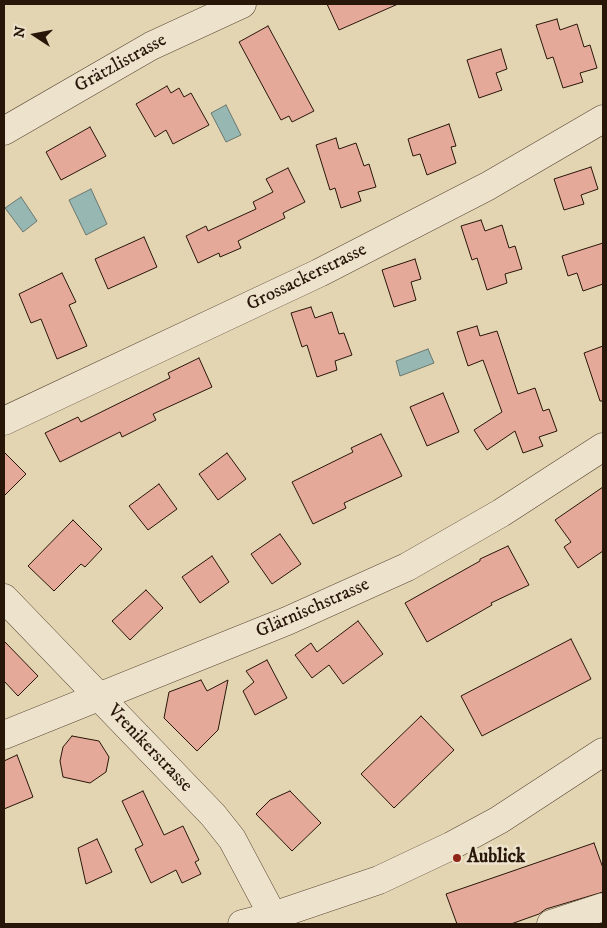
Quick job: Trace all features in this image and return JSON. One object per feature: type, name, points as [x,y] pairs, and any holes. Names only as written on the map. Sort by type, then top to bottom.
[{"type":"street","name":"Grätzlistrasse","points":[[4,131],[151,46],[242,4]]},
{"type":"street","name":"Grossackerstrasse","points":[[4,421],[326,270],[488,186],[603,119]]},
{"type":"street","name":"Glärnischstrasse","points":[[4,735],[287,621],[407,567],[501,513],[603,447]]},
{"type":"street","name":"Vrenikerstrasse","points":[[4,598],[213,815],[228,833],[243,858],[273,916]]},
{"type":"street","points":[[242,924],[273,916],[379,880],[451,846],[499,820],[603,752]]},
{"type":"street","points":[[551,924],[603,907]]},
{"type":"water","points":[[226,105],[241,135],[226,142],[211,113]]},
{"type":"water","points":[[91,189],[107,224],[86,235],[69,200]]},
{"type":"water","points":[[21,197],[37,221],[23,232],[5,208]]},
{"type":"water","points":[[428,349],[434,363],[400,376],[396,361]]},
{"type":"building","points":[[327,4],[398,4],[339,30]]},
{"type":"building","points":[[557,19],[560,30],[577,24],[584,47],[590,45],[597,68],[580,73],[583,82],[563,88],[553,57],[547,59],[536,25]]},
{"type":"building","points":[[268,26],[314,111],[292,122],[289,116],[281,120],[239,42]]},
{"type":"building","points":[[501,49],[507,69],[496,73],[502,90],[479,98],[467,60]]},
{"type":"building","points":[[167,86],[171,93],[179,88],[184,97],[191,93],[209,125],[173,144],[166,130],[155,137],[136,104]]},
{"type":"building","points":[[449,124],[456,146],[451,147],[456,163],[427,175],[420,154],[413,156],[408,139]]},
{"type":"building","points":[[90,127],[106,156],[61,180],[46,152]]},
{"type":"building","points":[[336,138],[339,149],[356,143],[364,166],[369,164],[376,187],[358,192],[361,201],[341,208],[335,188],[330,190],[316,145]]},
{"type":"building","points":[[591,167],[598,189],[581,195],[584,204],[564,210],[554,179]]},
{"type":"building","points":[[288,168],[305,202],[283,213],[285,218],[238,241],[241,248],[220,257],[219,253],[198,263],[186,236],[206,226],[208,231],[256,209],[253,202],[273,192],[266,179]]},
{"type":"building","points":[[481,220],[485,231],[502,225],[509,248],[515,246],[522,269],[505,274],[507,283],[487,290],[477,258],[472,260],[461,226]]},
{"type":"building","points":[[144,237],[157,267],[108,289],[95,259]]},
{"type":"building","points":[[603,243],[603,284],[583,291],[577,273],[568,276],[562,256]]},
{"type":"building","points":[[415,259],[421,279],[411,282],[416,300],[394,307],[382,270]]},
{"type":"building","points":[[62,273],[76,302],[69,305],[87,346],[57,359],[41,319],[31,323],[19,294]]},
{"type":"building","points":[[311,307],[315,318],[332,312],[339,334],[344,333],[352,355],[335,361],[337,370],[317,377],[307,345],[302,347],[291,313]]},
{"type":"building","points":[[477,326],[480,336],[497,331],[518,394],[535,388],[543,411],[549,409],[557,431],[539,437],[543,446],[523,453],[515,431],[487,450],[474,430],[502,412],[483,360],[468,366],[457,332]]},
{"type":"building","points":[[603,346],[603,401],[600,401],[584,353]]},
{"type":"building","points":[[199,358],[212,387],[153,414],[156,420],[122,437],[120,432],[60,462],[45,433],[78,417],[81,422],[170,378],[168,373]]},
{"type":"building","points":[[443,393],[459,432],[427,446],[410,407]]},
{"type":"building","points":[[381,434],[402,476],[344,503],[346,508],[313,524],[292,482],[353,452],[351,448]]},
{"type":"building","points":[[4,452],[26,474],[4,496]]},
{"type":"building","points":[[227,453],[246,479],[218,500],[199,474]]},
{"type":"building","points":[[159,484],[177,509],[148,530],[129,506]]},
{"type":"building","points":[[603,487],[603,551],[578,568],[564,547],[571,542],[555,520]]},
{"type":"building","points":[[73,520],[102,549],[85,567],[81,564],[54,591],[28,566]]},
{"type":"building","points":[[280,534],[301,564],[272,584],[251,554]]},
{"type":"building","points":[[508,546],[529,585],[491,603],[492,605],[427,642],[405,603],[480,561],[480,559]]},
{"type":"building","points":[[212,556],[229,582],[200,603],[182,577]]},
{"type":"building","points":[[146,590],[163,608],[130,640],[112,621]]},
{"type":"building","points":[[358,621],[383,654],[343,684],[329,665],[312,678],[295,655],[311,643],[317,652]]},
{"type":"building","points":[[571,639],[591,679],[482,736],[461,696]]},
{"type":"building","points":[[4,641],[38,676],[18,696],[4,681]]},
{"type":"building","points":[[267,660],[287,698],[255,715],[243,691],[254,682],[246,671]]},
{"type":"building","points":[[201,680],[207,691],[228,680],[218,730],[197,751],[164,718],[169,692]]},
{"type":"building","points":[[421,716],[454,750],[394,808],[361,774]]},
{"type":"building","points":[[72,736],[99,741],[109,757],[106,772],[90,783],[63,777],[60,761],[63,747]]},
{"type":"building","points":[[17,755],[33,797],[4,809],[4,761]]},
{"type":"building","points":[[143,791],[164,835],[183,826],[199,860],[195,862],[201,874],[182,883],[176,870],[151,883],[135,849],[143,845],[122,801]]},
{"type":"building","points":[[290,791],[321,823],[292,851],[256,814],[270,800]]},
{"type":"building","points":[[97,839],[112,872],[86,884],[78,848]]},
{"type":"building","points":[[594,843],[603,868],[603,892],[546,909],[539,914],[511,924],[457,924],[446,894]]},
{"type":"place","name":"Aublick","points":[[457,858]]}]
